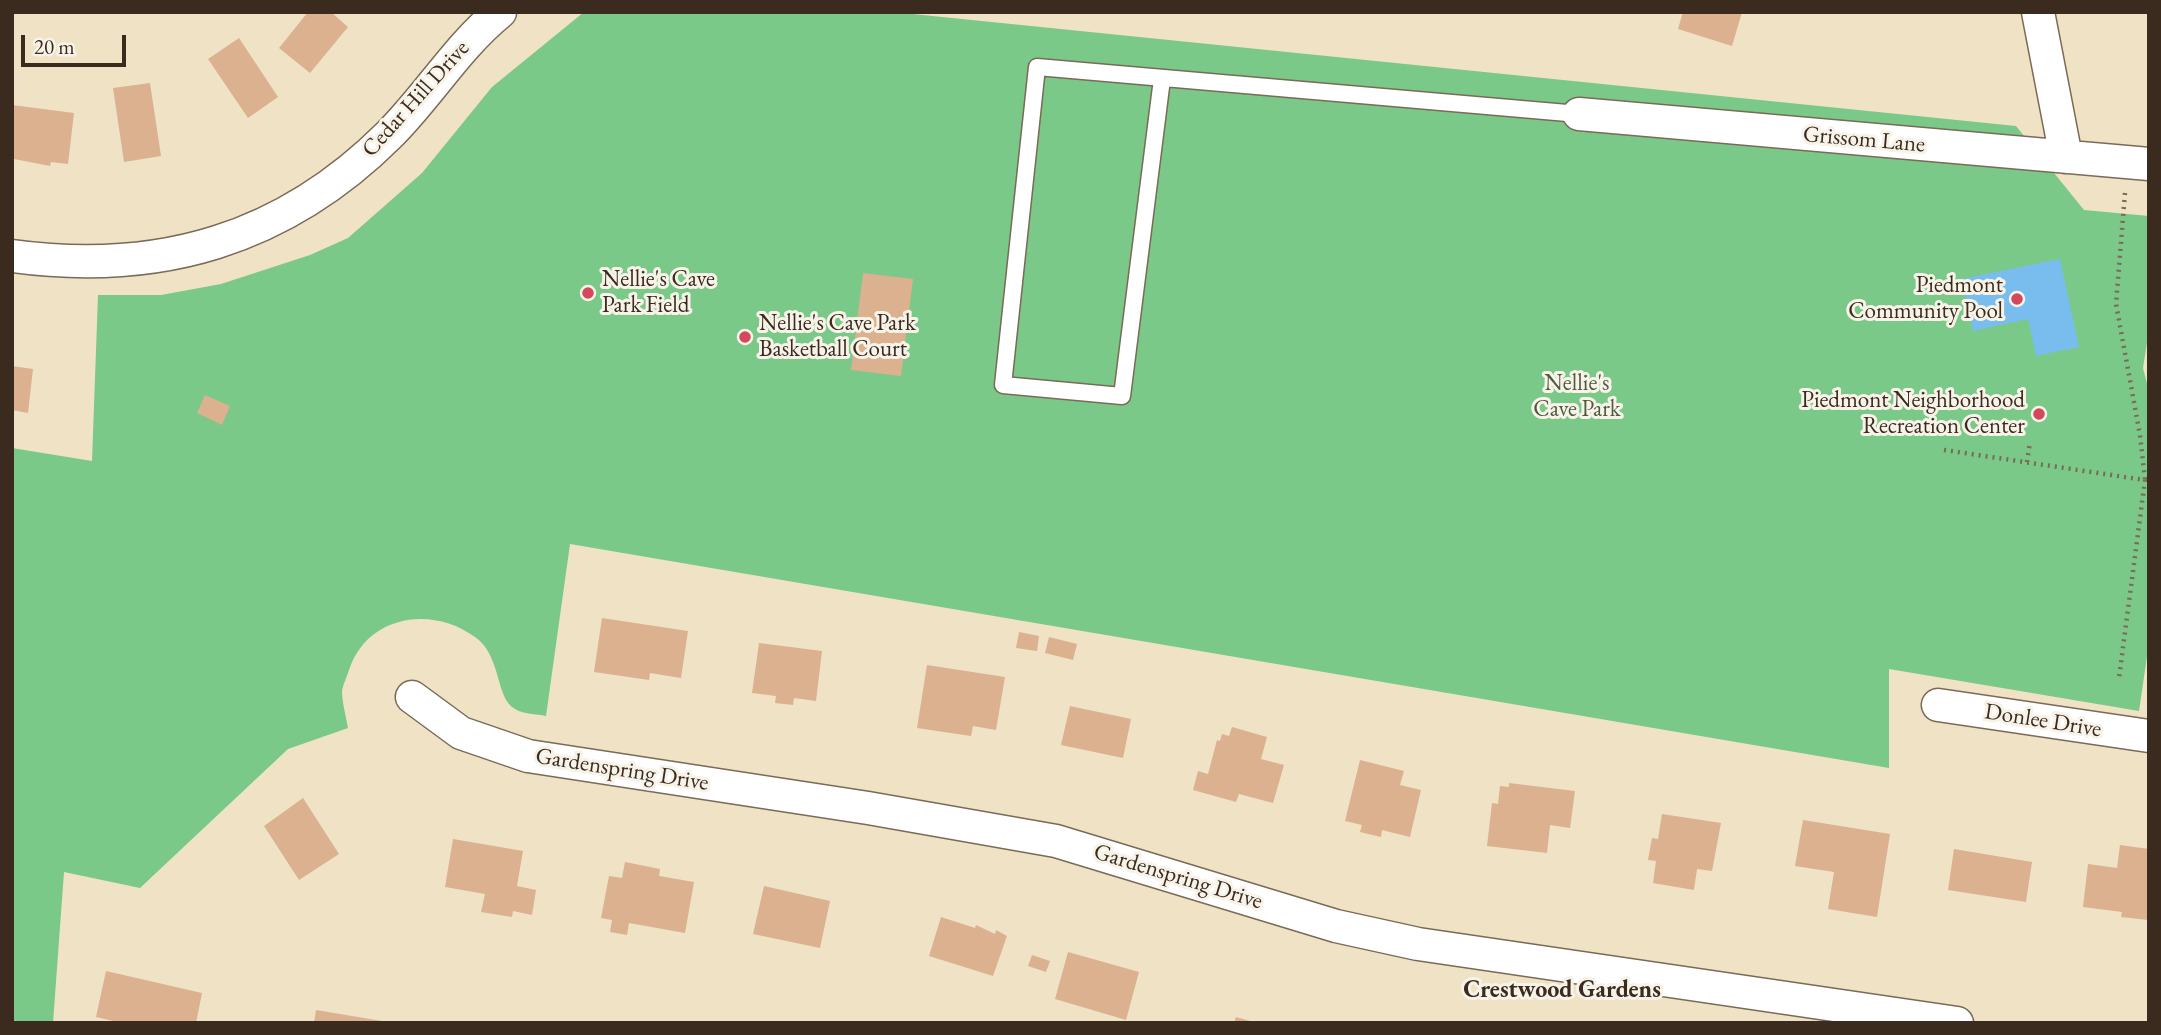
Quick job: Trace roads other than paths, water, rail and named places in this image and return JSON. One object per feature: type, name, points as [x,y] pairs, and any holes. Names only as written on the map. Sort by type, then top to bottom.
[{"type":"street","name":"Cedar Hill Drive","points":[[12,256],[66,263],[104,263],[165,256],[224,240],[281,215],[323,190],[382,142],[461,49],[500,12]]},
{"type":"street","points":[[2038,12],[2066,157]]},
{"type":"street","name":"Grissom Lane","points":[[1578,114],[2149,164]]},
{"type":"street","name":"Gardenspring Drive","points":[[412,697],[461,733],[528,756],[868,808],[1056,841],[1336,926],[1418,944],[1957,1023]]},
{"type":"street","name":"Donlee Drive","points":[[1938,705],[2149,736]]},
{"type":"lane","points":[[1162,79],[1122,396],[1003,385],[1037,67],[1578,114]]},
{"type":"water","name":"Piedmont Community Pool","points":[[2060,259],[2079,347],[2036,356],[2028,319],[1973,331],[1961,279]]},
{"type":"place","name":"Nellie's Cave Park Field","points":[[588,293]]},
{"type":"place","name":"Piedmont Community Pool","points":[[2017,299]]},
{"type":"place","name":"Nellie's Cave Park Basketball Court","points":[[745,337]]},
{"type":"place","name":"Piedmont Neighborhood Recreation Center","points":[[2039,414]]},
{"type":"district","name":"Crestwood Gardens","points":[[1562,990]]},
{"type":"park label","name":"Nellie's Cave Park","points":[[1577,397]]}]
